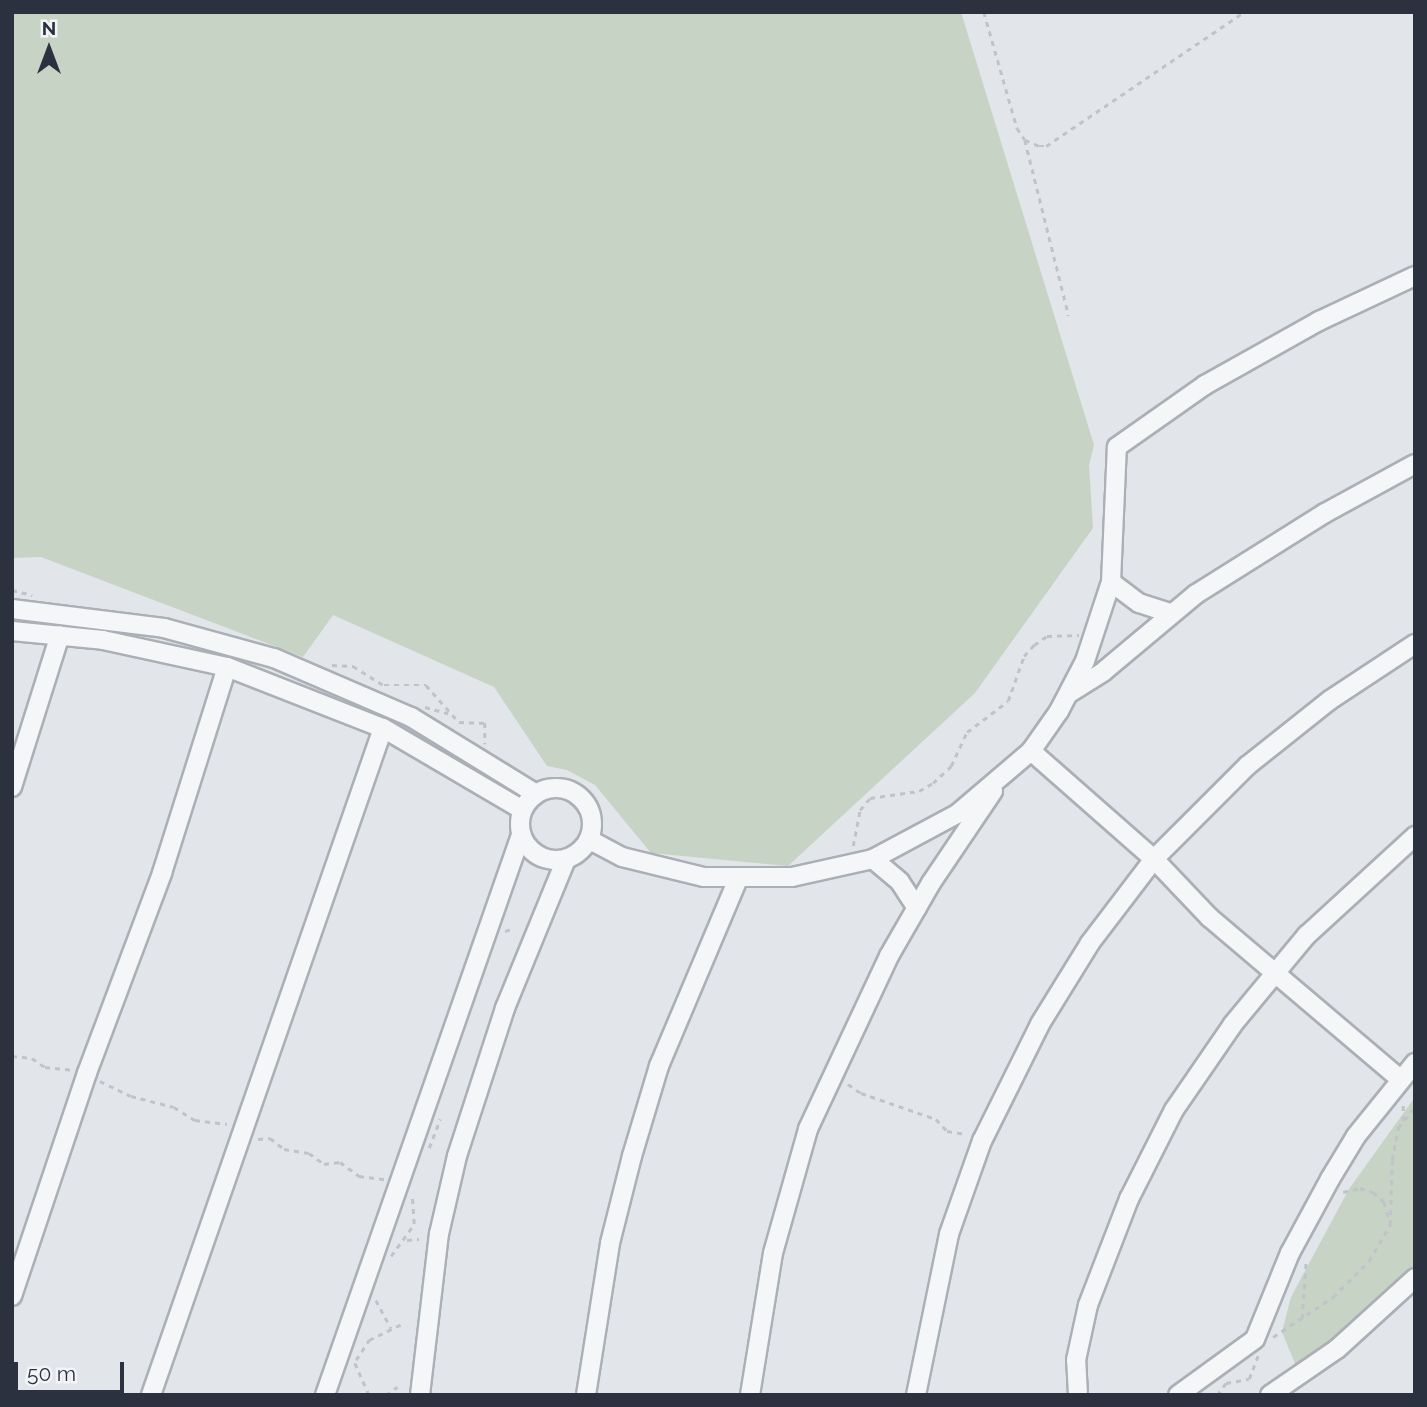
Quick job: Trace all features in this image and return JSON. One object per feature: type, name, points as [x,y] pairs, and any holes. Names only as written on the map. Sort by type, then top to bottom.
[{"type":"street","points":[[590,840],[622,857],[656,867],[738,879],[792,877],[842,867],[873,859],[931,831],[999,782],[1031,751],[1071,692],[1096,636],[1111,582],[1116,522],[1115,454],[1122,441],[1267,350],[1415,276]]},
{"type":"street","points":[[1071,692],[1104,671],[1169,613],[1325,513],[1415,464]]},
{"type":"street","points":[[1111,582],[1139,603],[1169,613]]},
{"type":"street","points":[[12,609],[164,628],[312,672],[411,717],[536,794]]},
{"type":"street","points":[[12,632],[60,635],[227,667],[383,728],[523,810]]},
{"type":"street","points":[[12,787],[60,635]]},
{"type":"street","points":[[916,1395],[946,1246],[982,1141],[1040,1024],[1090,943],[1154,859],[1268,748],[1415,644]]},
{"type":"street","points":[[12,1296],[87,1073],[167,861],[227,667]]},
{"type":"street","points":[[151,1395],[383,728]]},
{"type":"street","points":[[1031,751],[1154,859],[1209,917],[1399,1078]]},
{"type":"street","points":[[750,1395],[779,1228],[808,1129],[878,977],[917,908],[999,782]]},
{"type":"street","points":[[325,1395],[521,835],[523,810],[536,794],[559,788],[580,797],[592,817],[590,840],[566,859],[505,1008],[457,1156],[439,1234],[420,1395]]},
{"type":"street","points":[[521,835],[540,857],[566,859]]},
{"type":"street","points":[[1078,1395],[1076,1360],[1084,1318],[1129,1199],[1174,1110],[1233,1024],[1275,973],[1353,889],[1415,836]]},
{"type":"street","points":[[873,859],[900,882],[917,908]]},
{"type":"street","points":[[586,1395],[610,1243],[632,1156],[660,1066],[738,879]]},
{"type":"street","points":[[1178,1395],[1258,1340],[1300,1234],[1320,1197],[1356,1136],[1399,1078],[1415,1063]]},
{"type":"street","points":[[1270,1395],[1337,1349],[1415,1278]]},
{"type":"path","points":[[984,12],[1017,128],[1026,140],[1069,316]]},
{"type":"path","points":[[1026,140],[1046,146],[1244,12]]},
{"type":"path","points":[[842,867],[857,837],[860,810],[870,798],[919,791],[933,783],[951,766],[967,732],[1008,701],[1024,656],[1034,645],[1062,634],[1096,636]]},
{"type":"path","points":[[312,672],[345,663],[384,685],[426,685],[460,722],[485,723],[485,761]]},
{"type":"path","points":[[832,1078],[936,1119],[947,1130],[982,1141]]},
{"type":"path","points":[[1217,1395],[1226,1383],[1253,1375],[1258,1340],[1302,1319],[1333,1297],[1369,1261],[1390,1225],[1398,1128],[1415,1107]]},
{"type":"path","points":[[436,1139],[442,1141]]},
{"type":"path","points":[[1320,1197],[1330,1198],[1349,1189],[1373,1192],[1384,1202],[1390,1225]]},
{"type":"path","points":[[1300,1234],[1308,1275],[1302,1319]]},
{"type":"path","points":[[407,1240],[418,1239]]},
{"type":"path","points":[[373,1295],[391,1328]]},
{"type":"path","points":[[355,1363],[361,1348],[391,1328],[404,1323]]},
{"type":"path","points":[[348,1356],[355,1363],[369,1395]]},
{"type":"path","points":[[386,1395],[397,1387]]},
{"type":"green space","points":[[12,12],[961,12],[1094,445],[1089,465],[1093,528],[975,693],[788,866],[651,853],[595,785],[567,770],[547,766],[494,687],[333,615],[303,657],[41,557],[12,558]]},
{"type":"green space","points":[[1415,1097],[1415,1269],[1298,1371],[1282,1332],[1291,1297],[1349,1189]]}]
